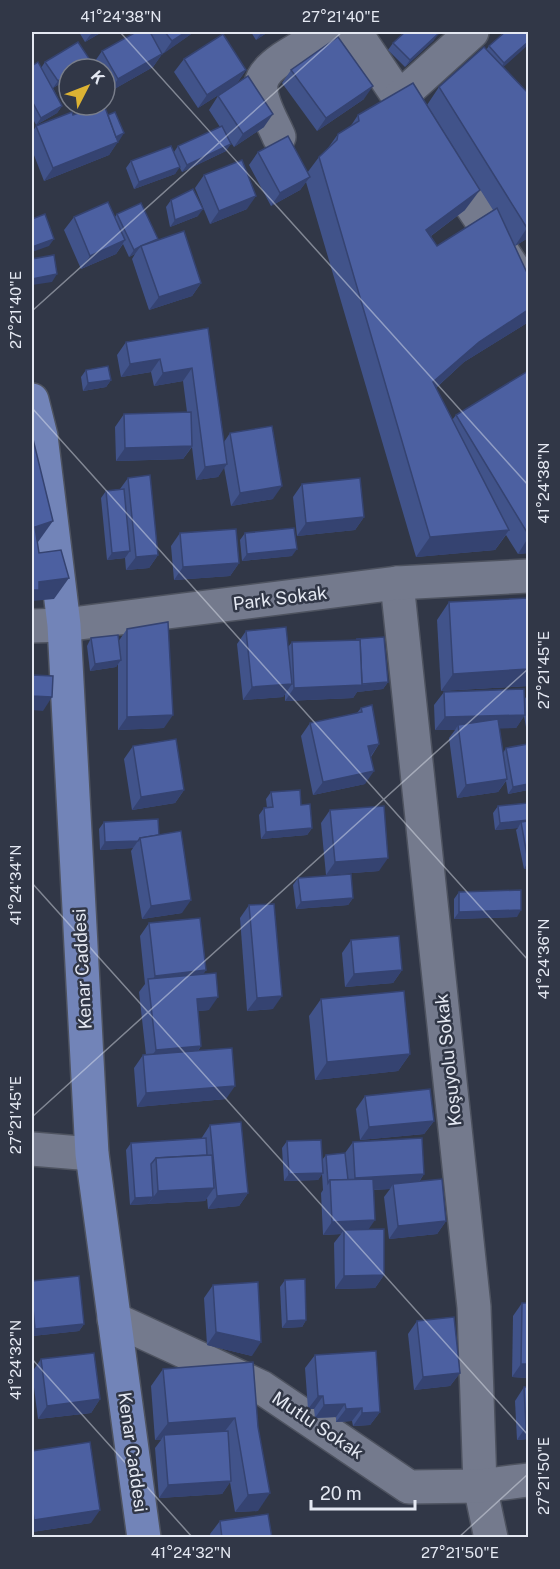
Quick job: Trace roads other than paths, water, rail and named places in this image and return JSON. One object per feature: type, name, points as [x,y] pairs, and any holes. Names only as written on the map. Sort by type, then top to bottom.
[{"type":"main road","name":"Kenar Caddesi","points":[[32,400],[41,436],[64,625],[92,1154],[144,1538]]},
{"type":"street","points":[[279,137],[264,101],[261,84],[271,66],[330,32]]},
{"type":"street","points":[[355,32],[528,290]]},
{"type":"street","points":[[400,97],[472,32]]},
{"type":"street","name":"Park Sokak","points":[[32,626],[64,625],[397,583],[528,577]]},
{"type":"street","name":"Koşuyolu Sokak","points":[[397,583],[474,1307],[480,1486],[491,1538]]},
{"type":"street","points":[[32,1149],[92,1154]]},
{"type":"street","name":"Mutlu Sokak","points":[[114,1319],[261,1387],[409,1487],[480,1486],[528,1480]]}]
